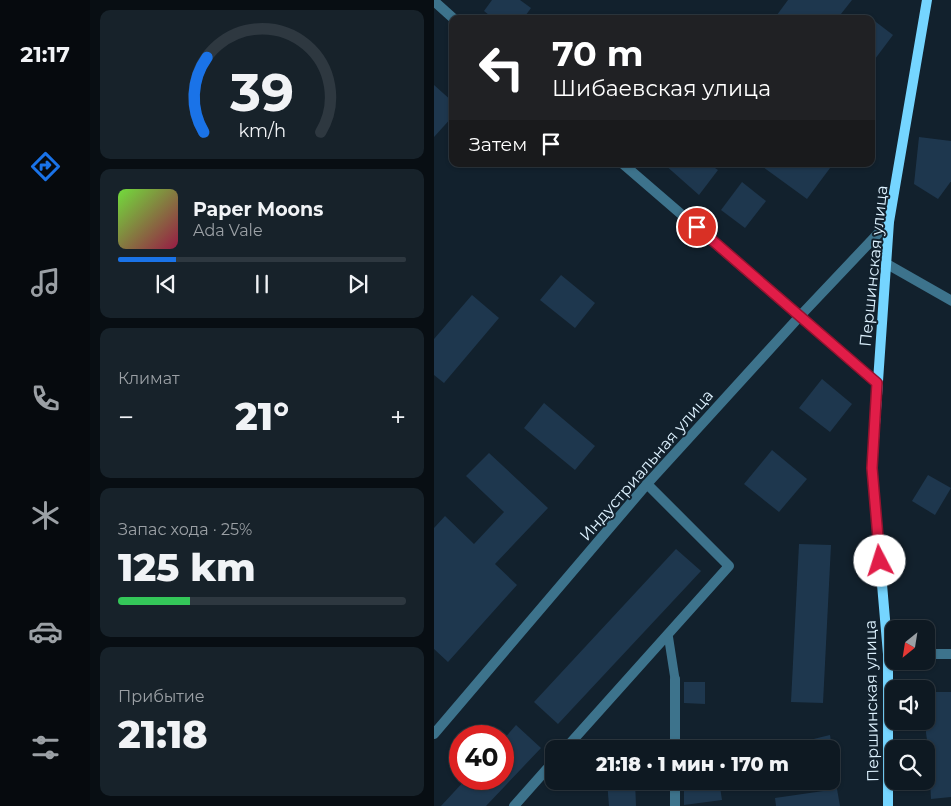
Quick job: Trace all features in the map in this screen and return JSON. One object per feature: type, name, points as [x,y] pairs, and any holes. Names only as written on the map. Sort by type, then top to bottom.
[{"type":"street","name":"Першинская улица","points":[[888,620],[872,468],[877,383],[889,222],[927,0]]},
{"type":"street","points":[[434,1],[450,15]]},
{"type":"street","points":[[626,167],[877,383]]},
{"type":"street","name":"Индустриальная улица","points":[[434,734],[647,484],[800,316],[889,222]]},
{"type":"street","points":[[887,264],[951,301]]},
{"type":"street","points":[[573,740],[729,566],[647,484]]},
{"type":"street","points":[[935,654],[951,654]]},
{"type":"street","name":"Першинская улица","points":[[888,806],[891,670]]},
{"type":"street","points":[[675,679],[675,740]]},
{"type":"street","points":[[514,806],[545,771]]},
{"type":"street","points":[[675,790],[675,806]]},
{"type":"lane","points":[[668,634],[675,679]]},
{"type":"building","points":[[492,0],[520,0],[531,8],[526,15],[489,15],[484,11]]},
{"type":"building","points":[[788,0],[852,0],[840,15],[777,15]]},
{"type":"building","points":[[875,21],[893,35],[875,59]]},
{"type":"building","points":[[434,85],[449,98],[449,120],[434,137]]},
{"type":"building","points":[[919,137],[952,141],[952,180],[938,199],[914,184]]},
{"type":"building","points":[[667,167],[714,167],[718,170],[699,195]]},
{"type":"building","points":[[763,167],[831,167],[807,199]]},
{"type":"building","points":[[742,182],[766,201],[745,228],[721,210]]},
{"type":"building","points":[[561,275],[595,303],[575,328],[540,300]]},
{"type":"building","points":[[472,295],[499,318],[444,383],[434,375],[434,339]]},
{"type":"building","points":[[822,379],[852,404],[830,432],[799,408]]},
{"type":"building","points":[[544,403],[595,446],[575,470],[524,428]]},
{"type":"building","points":[[772,450],[807,479],[779,512],[744,484]]},
{"type":"building","points":[[489,453],[548,508],[495,564],[517,585],[448,662],[434,649],[434,528],[445,516],[474,544],[504,512],[466,476]]},
{"type":"building","points":[[928,475],[951,488],[935,515],[912,501]]},
{"type":"building","points":[[799,544],[831,545],[823,703],[791,702]]},
{"type":"building","points":[[676,549],[701,571],[558,724],[534,702]]},
{"type":"building","points":[[684,682],[705,682],[705,704],[684,703]]},
{"type":"building","points":[[935,692],[952,692],[952,797],[931,799],[931,790],[935,790],[935,740],[927,740],[926,730],[935,730]]},
{"type":"building","points":[[516,725],[541,748],[514,776],[514,727]]},
{"type":"building","points":[[830,735],[831,740],[809,740]]},
{"type":"building","points":[[456,790],[501,790],[486,806],[441,806]]},
{"type":"building","points":[[608,790],[635,790],[636,806],[609,806]]},
{"type":"building","points":[[684,790],[720,790],[722,800],[684,805]]},
{"type":"building","points":[[837,790],[840,806],[776,806],[775,798]]},
{"type":"route","points":[[697,227],[877,383],[872,468],[880,561]]}]
